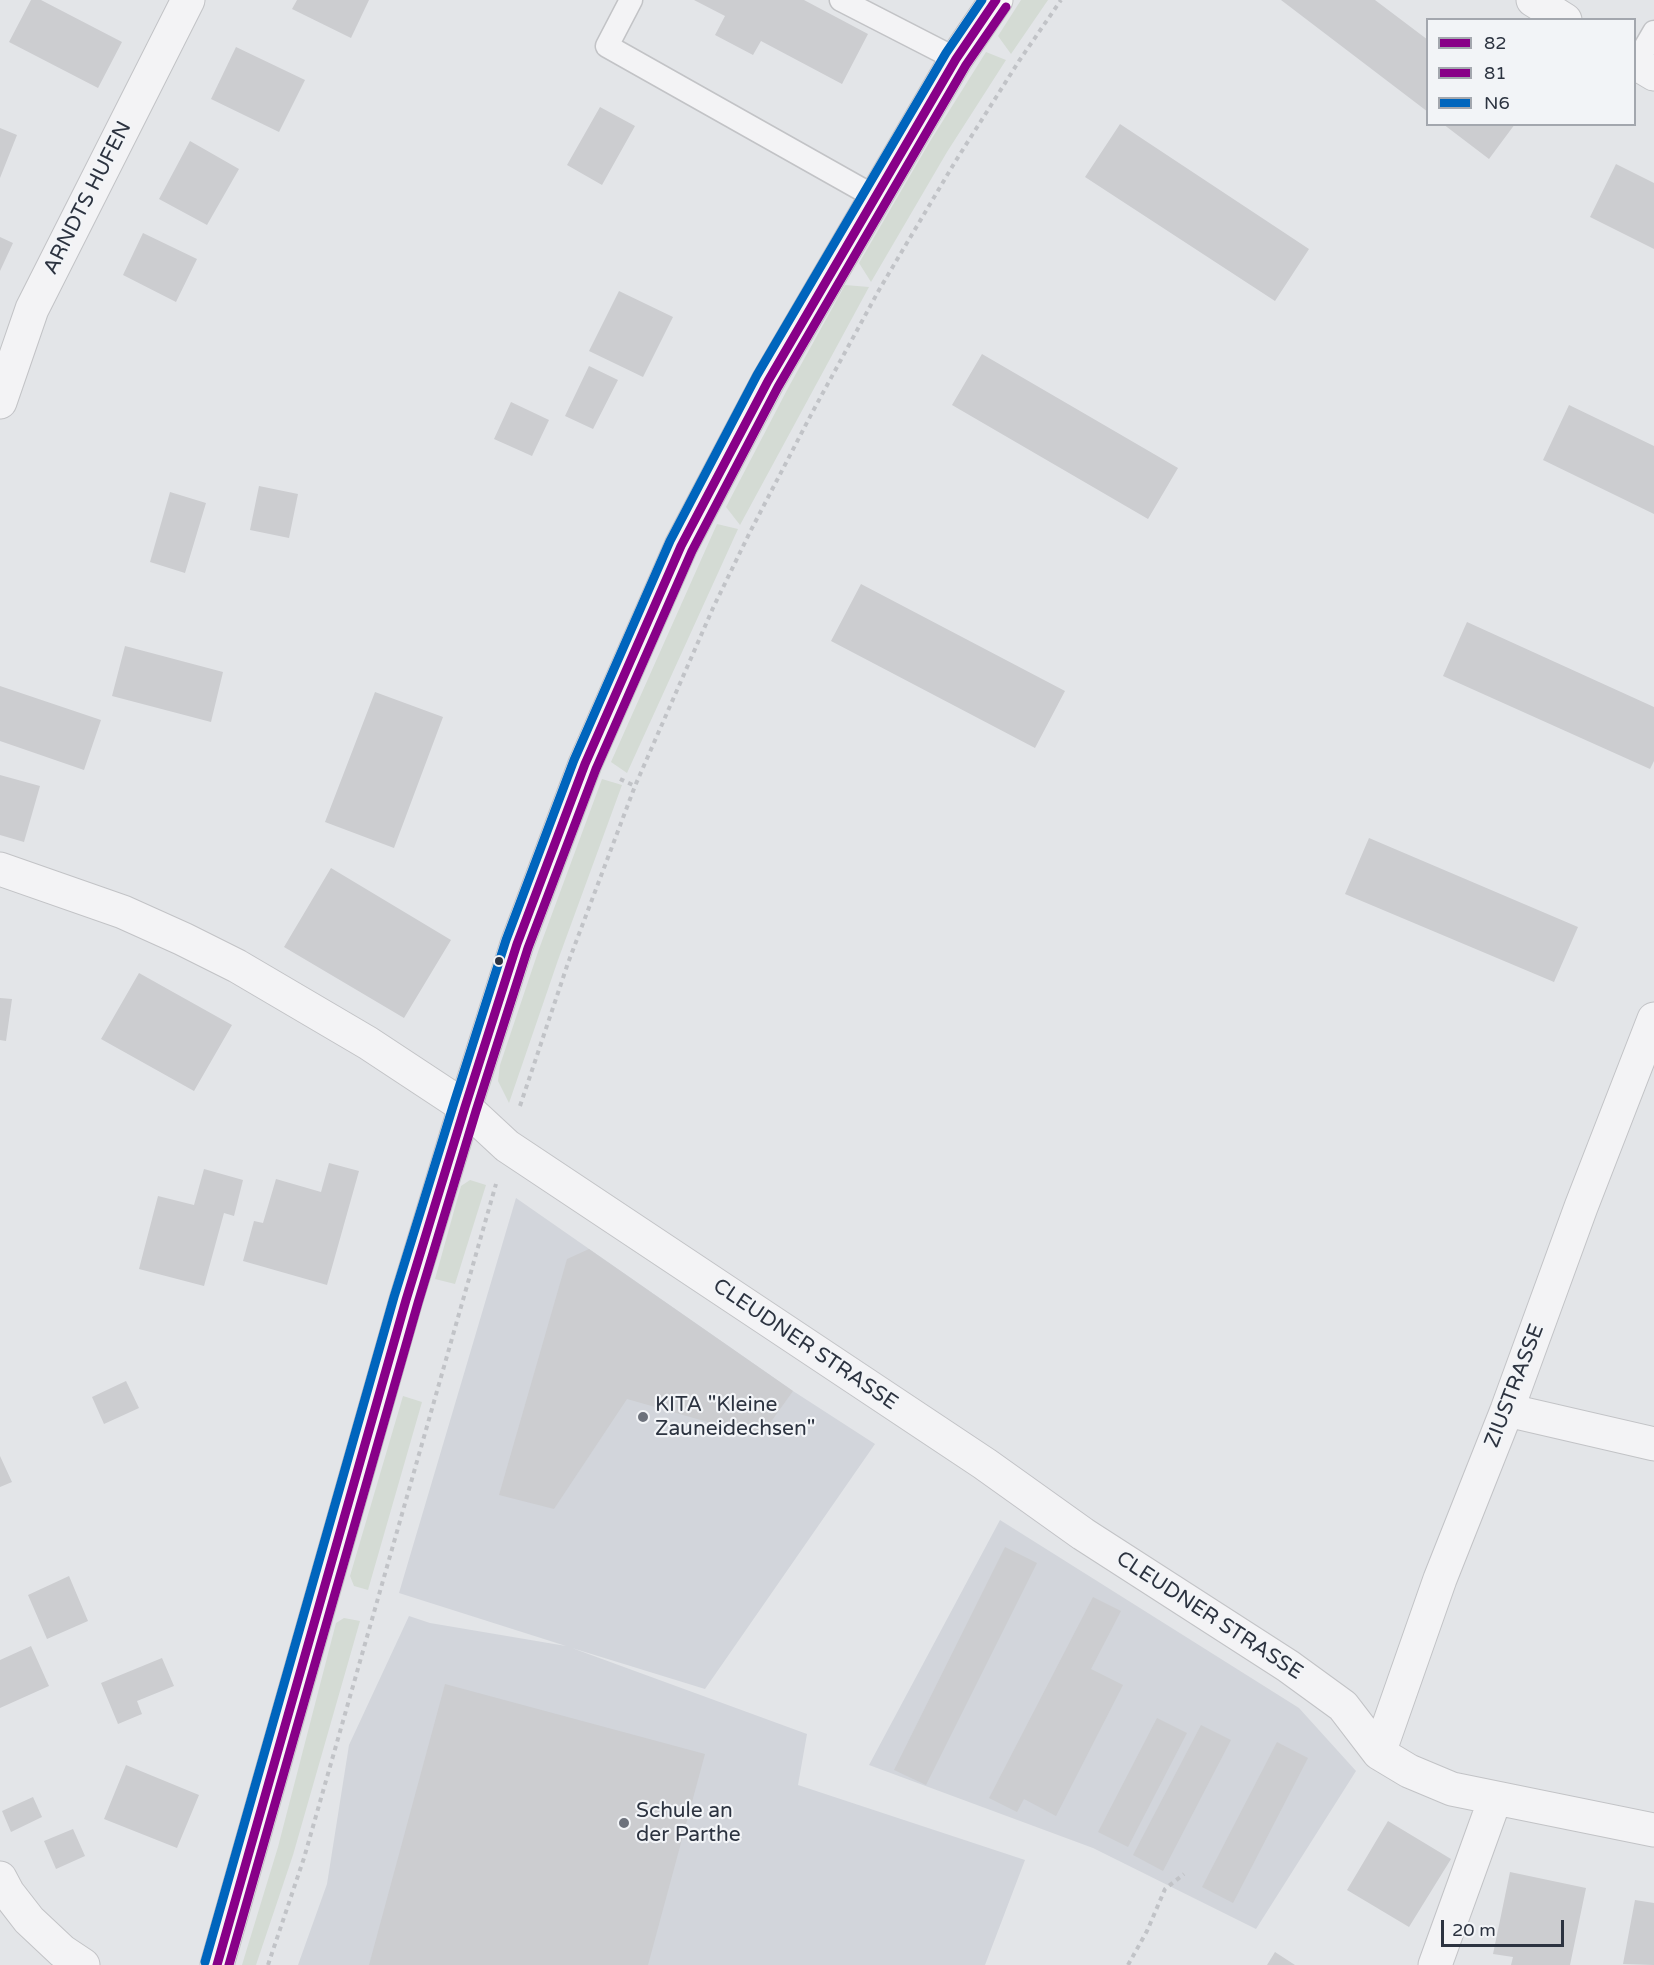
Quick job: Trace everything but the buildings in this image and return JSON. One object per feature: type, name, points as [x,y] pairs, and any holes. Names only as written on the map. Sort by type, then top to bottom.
[{"type":"main road","points":[[217,1965],[403,1311],[465,1107],[517,944],[581,775],[681,546],[768,381],[956,59],[996,0]]},
{"type":"street","name":"ARNDTS HUFEN","points":[[0,402],[32,309],[188,0]]},
{"type":"street","points":[[1533,0],[1562,18]]},
{"type":"street","name":"CLEUDNER STRASSE","points":[[0,869],[123,912],[237,966],[368,1043],[465,1107],[507,1146],[986,1464],[1083,1534],[1287,1666],[1343,1706],[1379,1753],[1409,1771],[1452,1789],[1654,1830]]},
{"type":"street","name":"ZIUSTRASSE","points":[[1379,1753],[1440,1579],[1507,1410],[1581,1207],[1654,1019]]},
{"type":"street","points":[[1507,1410],[1654,1444]]},
{"type":"street","points":[[1435,1965],[1495,1799]]},
{"type":"street","points":[[0,1878],[8,1893],[29,1920],[62,1951],[83,1965]]},
{"type":"lane","points":[[631,0],[607,46],[875,197]]},
{"type":"lane","points":[[841,0],[956,59]]},
{"type":"lane","points":[[1642,67],[1654,32]]},
{"type":"path","points":[[268,1965],[304,1858],[507,1146],[568,963],[627,808],[713,608],[813,411],[879,290],[955,162],[1061,0]]},
{"type":"path","points":[[1128,1965],[1147,1931],[1165,1889],[1184,1874]]},
{"type":"shaded area","points":[[1021,0],[1048,0],[1011,54],[998,36]]},
{"type":"shaded area","points":[[986,52],[1006,60],[947,152],[871,282],[859,263],[929,143]]},
{"type":"shaded area","points":[[845,285],[869,287],[740,525],[726,507]]},
{"type":"shaded area","points":[[717,524],[738,529],[627,773],[611,762]]},
{"type":"shaded area","points":[[602,779],[622,785],[509,1103],[498,1081],[500,1065],[539,949]]},
{"type":"shaded area","points":[[470,1180],[486,1185],[455,1284],[435,1279],[461,1186]]},
{"type":"shaded area","points":[[516,1198],[793,1391],[875,1444],[705,1689],[572,1648],[807,1734],[798,1785],[1025,1860],[985,1965],[298,1965],[327,1884],[349,1745],[409,1616],[430,1623],[566,1646],[399,1593]]},
{"type":"shaded area","points":[[403,1396],[422,1402],[368,1590],[354,1586],[350,1576]]},
{"type":"shaded area","points":[[1000,1520],[1299,1708],[1356,1771],[1256,1929],[1093,1848],[869,1765]]},
{"type":"shaded area","points":[[344,1618],[360,1621],[293,1855],[256,1965],[242,1965],[278,1847],[336,1623]]},
{"type":"transit line","name":"N6","points":[[205,1962],[394,1297],[506,940],[574,760],[670,541],[757,375],[946,53],[982,0]]},
{"type":"transit line","name":"82","points":[[217,1965],[406,1300],[465,1107],[517,944],[585,764],[681,546],[768,381],[956,59],[996,0]]},
{"type":"transit line","name":"81","points":[[229,1965],[418,1303],[476,1111],[528,948],[596,769],[692,551],[778,387],[966,65],[1006,7]]},
{"type":"place","name":"KITA \"Kleine Zauneidechsen\"","points":[[643,1417]]},
{"type":"place","name":"Schule an der Parthe","points":[[624,1823]]}]
